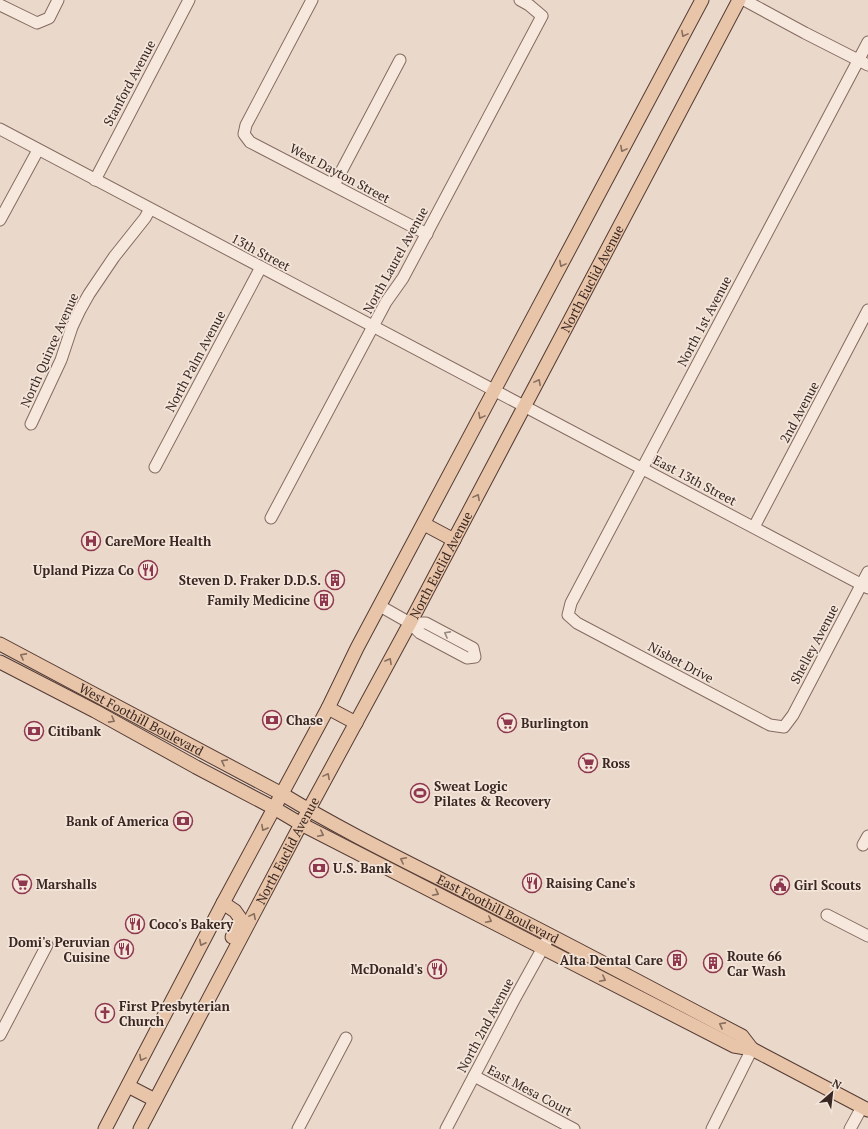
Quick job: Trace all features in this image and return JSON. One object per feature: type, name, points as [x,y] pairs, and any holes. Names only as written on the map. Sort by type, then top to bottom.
[{"type":"main road","points":[[105,1129],[223,903],[328,708],[357,648],[702,0]]},
{"type":"main road","name":"North Euclid Avenue","points":[[140,1129],[301,824],[525,407],[739,0]]},
{"type":"main road","points":[[424,524],[454,540]]},
{"type":"main road","name":"West Foothill Boulevard","points":[[0,644],[282,794]]},
{"type":"main road","name":"West Foothill Boulevard","points":[[0,662],[108,718],[274,808]]},
{"type":"main road","points":[[28,676],[38,675],[47,678],[96,703],[100,703],[105,699]]},
{"type":"main road","points":[[328,708],[356,723]]},
{"type":"main road","name":"East Foothill Boulevard","points":[[282,794],[377,847],[550,935],[742,1036],[752,1049]]},
{"type":"main road","name":"East Foothill Boulevard","points":[[274,808],[301,824],[734,1046],[752,1049],[865,1109]]},
{"type":"main road","points":[[208,1000],[217,964],[239,924],[240,918],[235,911],[223,903]]},
{"type":"main road","points":[[128,1086],[155,1100]]},
{"type":"street","points":[[0,5],[36,23],[49,18],[58,0]]},
{"type":"street","name":"Stanford Avenue","points":[[95,180],[189,0]]},
{"type":"street","name":"West Dayton Street","points":[[312,0],[246,125],[244,134],[250,142],[334,184],[426,234]]},
{"type":"street","name":"North Laurel Avenue","points":[[270,518],[386,302],[403,278],[542,16],[529,5],[520,0]]},
{"type":"street","points":[[744,0],[863,62]]},
{"type":"street","name":"North 1st Avenue","points":[[568,615],[571,603],[643,468],[863,62],[868,42]]},
{"type":"street","points":[[334,184],[400,60]]},
{"type":"street","name":"13th Street","points":[[0,129],[509,398]]},
{"type":"street","points":[[0,220],[38,150]]},
{"type":"street","name":"North Quince Avenue","points":[[31,424],[61,360],[80,310],[114,257],[145,218],[150,209]]},
{"type":"street","name":"North Palm Avenue","points":[[155,467],[261,267]]},
{"type":"street","name":"2nd Avenue","points":[[754,527],[868,310]]},
{"type":"street","name":"East 13th Street","points":[[509,398],[865,586]]},
{"type":"street","name":"Shelley Avenue","points":[[784,727],[865,586],[868,572]]},
{"type":"street","points":[[380,606],[410,623],[420,633],[427,637],[467,658],[475,657],[473,648],[426,623],[410,623]]},
{"type":"street","name":"Nisbet Drive","points":[[568,615],[577,623],[770,725],[784,727]]},
{"type":"street","points":[[827,915],[868,936]]},
{"type":"street","name":"North 2nd Avenue","points":[[446,1129],[550,935]]},
{"type":"street","points":[[0,1035],[47,945]]},
{"type":"street","points":[[298,1129],[346,1038]]},
{"type":"street","points":[[712,1129],[752,1049]]},
{"type":"street","name":"East Mesa Court","points":[[474,1076],[574,1129]]},
{"type":"street","points":[[850,1129],[865,1109]]},
{"type":"place","name":"CareMore Health","points":[[91,541]]},
{"type":"place","name":"Upland Pizza Co","points":[[148,570]]},
{"type":"place","name":"Steven D. Fraker D.D.S.","points":[[335,580]]},
{"type":"place","name":"Family Medicine","points":[[324,600]]},
{"type":"place","name":"Chase","points":[[272,720]]},
{"type":"place","name":"Burlington","points":[[507,723]]},
{"type":"place","name":"Citibank","points":[[34,731]]},
{"type":"place","name":"Ross","points":[[588,763]]},
{"type":"place","name":"Sweat Logic Pilates & Recovery","points":[[420,793]]},
{"type":"place","name":"Bank of America","points":[[183,821]]},
{"type":"place","name":"U.S. Bank","points":[[319,868]]},
{"type":"place","name":"Raising Cane's","points":[[532,883]]},
{"type":"place","name":"Marshalls","points":[[22,884]]},
{"type":"place","name":"Girl Scouts","points":[[780,885]]},
{"type":"place","name":"Coco's Bakery","points":[[135,924]]},
{"type":"place","name":"Domi's Peruvian Cuisine","points":[[124,949]]},
{"type":"place","name":"Alta Dental Care","points":[[677,960]]},
{"type":"place","name":"Route 66 Car Wash","points":[[713,963]]},
{"type":"place","name":"McDonald's","points":[[437,969]]},
{"type":"place","name":"First Presbyterian Church","points":[[105,1013]]}]
